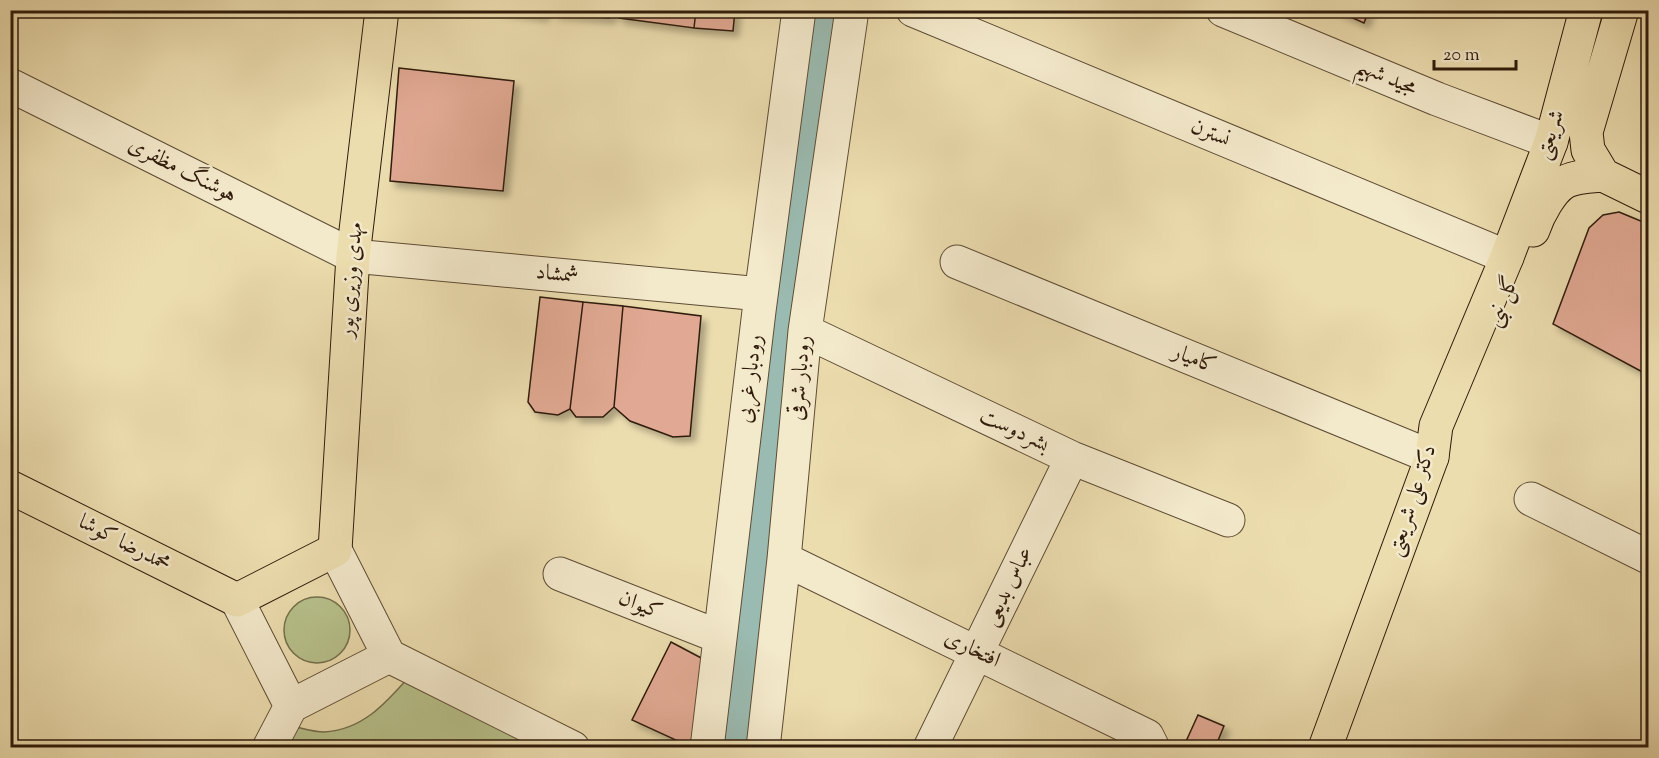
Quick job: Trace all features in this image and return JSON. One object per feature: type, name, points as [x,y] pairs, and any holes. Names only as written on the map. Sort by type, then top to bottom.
[{"type":"main road","name":"مهدی وزیری پور","points":[[335,550],[353,256],[382,10]]},
{"type":"main road","name":"شریعتی","points":[[1506,257],[1551,142],[1586,10]]},
{"type":"main road","name":"شریعتی","points":[[1603,175],[1588,150],[1586,132],[1622,10]]},
{"type":"main road","points":[[1603,175],[1648,197]]},
{"type":"main road","name":"گل نبی","points":[[1432,457],[1459,430],[1495,322],[1539,214],[1565,182],[1603,175]]},
{"type":"main road","name":"دکتر علی شریعتی","points":[[1325,747],[1432,457],[1436,426],[1506,257]]},
{"type":"main road","name":"محمدرضا کوشا","points":[[10,487],[237,600]]},
{"type":"main road","points":[[237,600],[335,550]]},
{"type":"street","name":"رودبار غربی","points":[[707,747],[761,294],[799,10]]},
{"type":"street","name":"رودبار شرقی","points":[[763,747],[784,559],[805,331],[852,10]]},
{"type":"street","name":"نسترن","points":[[913,10],[1506,257]]},
{"type":"street","name":"مجید شهیم","points":[[1223,10],[1437,99],[1551,142]]},
{"type":"street","name":"هوشنگ مظفری","points":[[10,85],[353,256]]},
{"type":"street","name":"شمشاد","points":[[353,256],[761,294]]},
{"type":"street","name":"کامیار","points":[[957,262],[1432,457]]},
{"type":"street","name":"بشردوست","points":[[805,331],[1072,458],[1228,520]]},
{"type":"street","name":"عباس بدیعی","points":[[930,747],[1072,458]]},
{"type":"street","points":[[1531,499],[1648,557]]},
{"type":"street","points":[[335,550],[389,656],[573,747]]},
{"type":"street","name":"افتخاری","points":[[784,559],[1147,736],[1153,747]]},
{"type":"street","name":"کیوان","points":[[560,574],[720,637]]},
{"type":"street","points":[[237,600],[291,706]]},
{"type":"street","points":[[269,747],[291,706],[389,656]]},
{"type":"green space","points":[[317,597],[330,600],[340,607],[347,617],[350,630],[347,643],[340,653],[330,660],[317,663],[304,660],[294,653],[287,643],[284,630],[287,617],[294,607],[304,600]]},
{"type":"green space","points":[[408,678],[540,748],[281,748],[292,726],[324,732],[338,730],[361,721],[391,697]]},
{"type":"building","points":[[497,10],[546,10],[542,16]]},
{"type":"building","points":[[551,10],[616,10],[609,18],[553,13]]},
{"type":"building","points":[[616,10],[696,10],[694,28],[619,18]]},
{"type":"building","points":[[696,10],[735,10],[733,31],[694,28]]},
{"type":"building","points":[[1335,10],[1369,10],[1364,23]]},
{"type":"building","points":[[399,68],[514,81],[503,191],[390,181]]},
{"type":"building","points":[[1619,212],[1648,224],[1648,375],[1553,324],[1589,228],[1603,215]]},
{"type":"building","points":[[540,297],[583,302],[570,409],[558,415],[535,412],[528,402]]},
{"type":"building","points":[[583,302],[623,306],[614,407],[603,417],[576,417],[570,409]]},
{"type":"building","points":[[623,306],[701,316],[690,436],[673,437],[630,421],[614,407]]},
{"type":"building","points":[[671,642],[705,660],[693,748],[632,720]]},
{"type":"building","points":[[1198,715],[1224,726],[1217,743],[1225,748],[1183,748]]},
{"type":"waterway","points":[[730,748],[776,432],[815,80],[828,10]]}]
